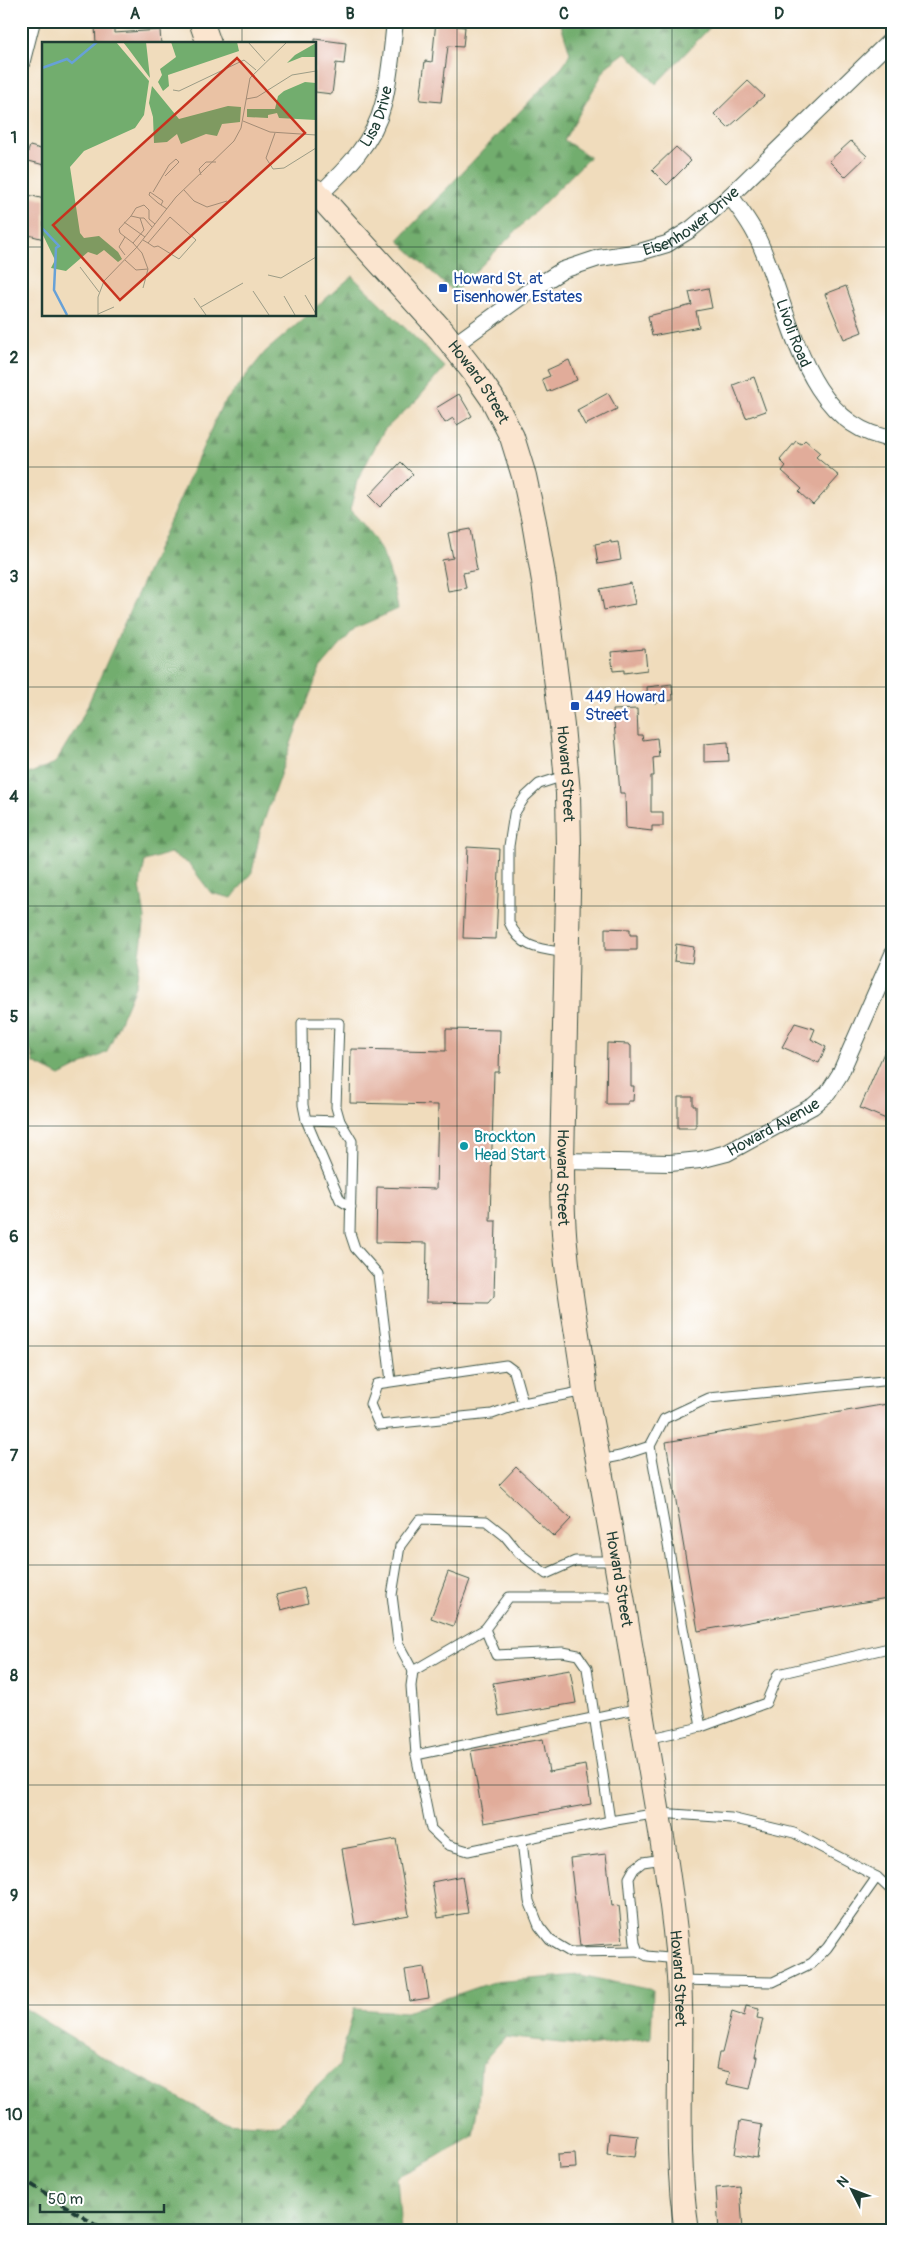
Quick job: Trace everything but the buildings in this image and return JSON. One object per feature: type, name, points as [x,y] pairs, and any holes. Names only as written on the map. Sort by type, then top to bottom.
[{"type":"main road","points":[[201,21],[208,42]]},
{"type":"main road","name":"Howard Street","points":[[317,193],[454,345],[492,398],[512,437],[524,476],[534,522],[544,581],[567,775],[569,848],[562,1161],[562,1210],[566,1255],[585,1391],[616,1561],[666,1859],[678,1969],[679,2157],[682,2202],[687,2231]]},
{"type":"street","points":[[21,64],[32,21]]},
{"type":"street","name":"Lisa Drive","points":[[317,193],[352,161],[366,143],[376,124],[383,106],[396,21]]},
{"type":"street","name":"Eisenhower Drive","points":[[454,345],[526,293],[563,270],[599,258],[640,252],[667,244],[691,229],[730,196],[893,38]]},
{"type":"street","name":"Livoli Road","points":[[730,196],[745,215],[758,238],[806,365],[824,396],[839,414],[859,428],[893,439]]},
{"type":"street","name":"Howard Avenue","points":[[562,1161],[670,1163],[700,1160],[727,1153],[813,1106],[828,1093],[840,1074],[893,954]]},
{"type":"lane","points":[[567,775],[539,784],[525,797],[514,814],[509,846],[509,922],[513,931],[523,942],[537,948],[567,953]]},
{"type":"lane","points":[[351,1207],[340,1200],[306,1120],[303,1105],[302,1023],[339,1023],[336,1107],[340,1121],[352,1141],[351,1207],[350,1233],[355,1248],[378,1274],[391,1381]]},
{"type":"lane","points":[[306,1120],[340,1121]]},
{"type":"lane","points":[[523,1403],[514,1371],[506,1365],[376,1384],[370,1404],[378,1425],[492,1414],[523,1403],[585,1391]]},
{"type":"lane","points":[[701,1728],[650,1446],[664,1419],[709,1398],[893,1380]]},
{"type":"lane","points":[[598,1460],[620,1456],[650,1446]]},
{"type":"lane","points":[[616,1561],[575,1561],[546,1574],[519,1553],[505,1536],[486,1521],[420,1518],[400,1546],[392,1595],[398,1643],[413,1671],[412,1686],[416,1756],[431,1829],[448,1845],[468,1851],[610,1821],[659,1813],[731,1818],[794,1833],[877,1876],[893,1892]]},
{"type":"lane","points":[[413,1671],[485,1630],[509,1597],[622,1597]]},
{"type":"lane","points":[[485,1630],[496,1655],[563,1652],[578,1655],[587,1668],[610,1821]]},
{"type":"lane","points":[[646,1739],[701,1728],[766,1704],[778,1674],[893,1646]]},
{"type":"lane","points":[[416,1756],[640,1708]]},
{"type":"lane","points":[[522,1841],[529,1901],[539,1926],[550,1940],[570,1952],[638,1951],[678,1969],[773,1982],[812,1963],[827,1948],[877,1876]]},
{"type":"lane","points":[[638,1951],[635,1943],[629,1878],[634,1869],[643,1862],[666,1859]]},
{"type":"green space","points":[[560,21],[716,21],[656,84],[626,52],[607,66],[564,140],[590,157],[454,293],[398,240],[563,66],[570,53]]},
{"type":"green space","points":[[352,276],[445,367],[417,400],[384,430],[357,481],[350,510],[370,533],[383,555],[392,579],[398,609],[355,628],[320,669],[294,735],[260,832],[252,872],[232,898],[211,893],[189,864],[170,853],[145,861],[140,886],[145,918],[136,984],[107,1052],[60,1076],[34,1063],[24,1026],[21,1024],[21,777],[55,763],[80,722],[221,407],[265,352],[307,316],[316,316],[316,307]]},
{"type":"green space","points":[[580,1975],[653,1990],[651,2038],[589,2046],[505,2037],[481,2064],[473,2135],[433,2159],[397,2177],[401,2231],[21,2231],[21,2006],[105,2058],[224,2122],[278,2125],[339,2065],[354,2009],[406,2012],[493,1982]]},
{"type":"railway","points":[[21,2178],[105,2231]]},
{"type":"place","name":"Howard St. at Eisenhower Estates","points":[[443,288]]},
{"type":"place","name":"449 Howard Street","points":[[575,706]]},
{"type":"place","name":"Brockton Head Start","points":[[464,1146]]}]
